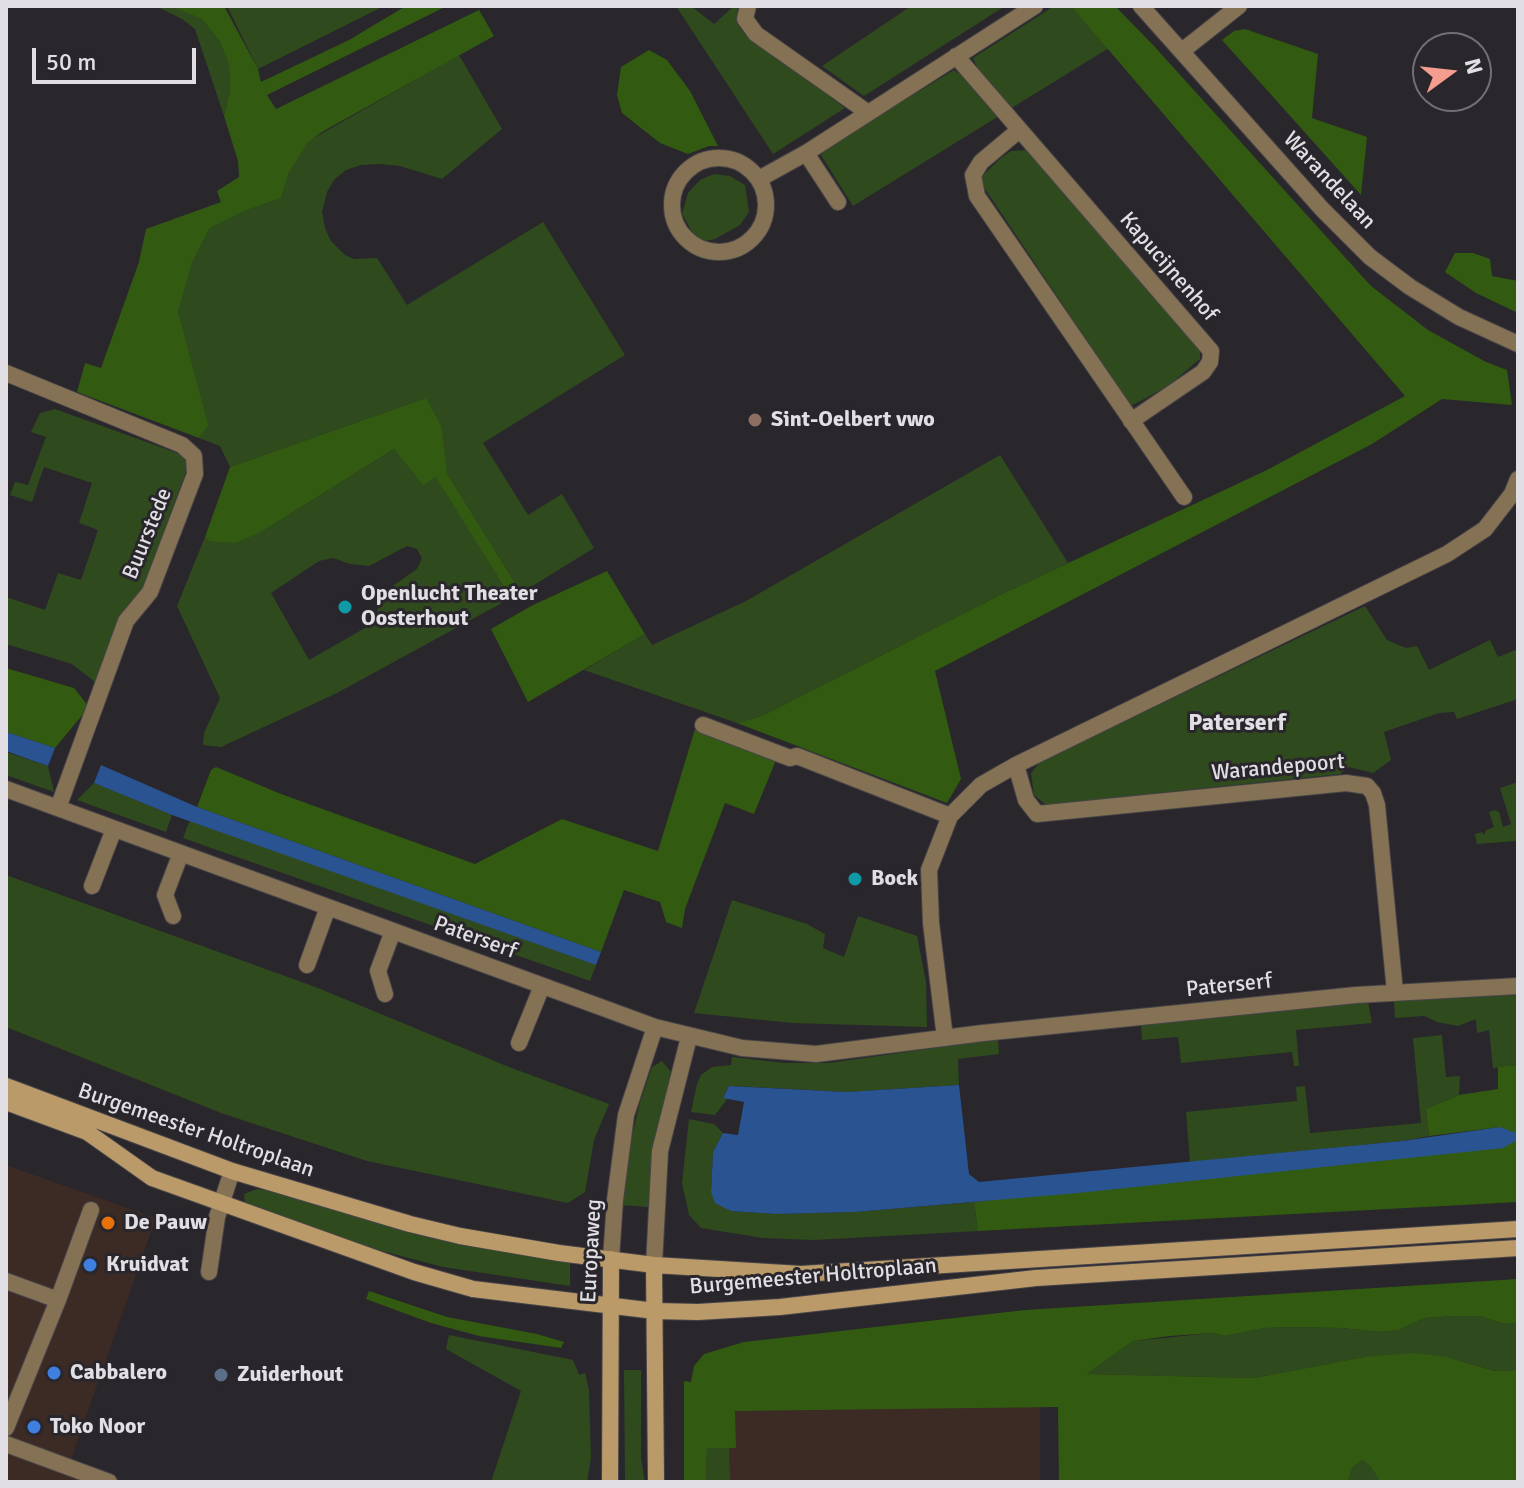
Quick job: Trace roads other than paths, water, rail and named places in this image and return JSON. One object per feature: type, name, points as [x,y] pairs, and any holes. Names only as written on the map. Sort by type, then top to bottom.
[{"type":"street","points":[[748,6],[745,19],[756,34],[867,112]]},
{"type":"street","points":[[759,179],[806,153],[1035,6]]},
{"type":"street","name":"Warandelaan","points":[[1141,6],[1322,209],[1370,257],[1410,287],[1459,317],[1518,344]]},
{"type":"street","points":[[1182,51],[1239,6]]},
{"type":"street","name":"Kapucijnenhof","points":[[956,56],[1211,351],[1210,362],[1203,372],[1131,421]]},
{"type":"street","points":[[1018,131],[981,162],[973,175],[977,196],[1184,497]]},
{"type":"street","points":[[806,153],[838,202]]},
{"type":"street","points":[[724,158],[749,168],[759,179],[765,194],[766,210],[758,232],[740,248],[725,252],[709,251],[694,245],[682,235],[671,205],[681,176],[692,166],[705,159],[724,158]]},
{"type":"street","name":"Buurstede","points":[[9,375],[182,445],[194,456],[195,474],[156,577],[150,592],[126,621],[58,808]]},
{"type":"street","points":[[945,1038],[931,923],[929,870],[950,816],[981,785],[1447,554],[1485,529],[1512,494],[1518,479]]},
{"type":"street","points":[[703,725],[790,758],[797,756],[950,816]]},
{"type":"street","name":"Warandepoort","points":[[1016,765],[1026,800],[1037,814],[1346,783],[1367,786],[1377,805],[1395,992]]},
{"type":"street","name":"Paterserf","points":[[6,789],[655,1027],[742,1048],[816,1054],[1395,992],[1518,986]]},
{"type":"street","points":[[92,886],[114,829]]},
{"type":"street","points":[[173,916],[165,895],[181,853]]},
{"type":"street","points":[[307,965],[328,907]]},
{"type":"street","points":[[385,994],[378,971],[393,931]]},
{"type":"street","points":[[519,1043],[542,986]]},
{"type":"street","name":"Europaweg","points":[[610,1482],[614,1208],[626,1115],[655,1027]]},
{"type":"street","points":[[656,1482],[654,1265],[660,1151],[689,1037]]},
{"type":"street","name":"Burgemeester Holtroplaan","points":[[6,1086],[232,1171],[460,1236],[654,1265],[801,1274],[1518,1229]]},
{"type":"street","name":"Burgemeester Holtroplaan","points":[[6,1102],[87,1132],[152,1178],[414,1272],[473,1289],[655,1311],[780,1307],[1036,1278],[1518,1248]]},
{"type":"street","points":[[209,1272],[217,1217],[232,1171]]},
{"type":"street","points":[[6,1428],[91,1210]]},
{"type":"street","points":[[6,1281],[58,1300]]},
{"type":"street","points":[[6,1444],[109,1482]]},
{"type":"water","points":[[6,732],[55,748],[48,766],[6,751]]},
{"type":"water","points":[[101,765],[197,807],[601,952],[596,965],[172,815],[94,783]]},
{"type":"water","points":[[959,1085],[969,1174],[979,1182],[1402,1141],[1500,1127],[1516,1133],[1517,1140],[1503,1148],[1078,1193],[855,1212],[776,1214],[731,1211],[715,1203],[711,1192],[713,1152],[723,1133],[738,1135],[744,1102],[723,1098],[729,1086],[847,1092]]},
{"type":"place","name":"Sint-Oelbert vwo","points":[[755,420]]},
{"type":"place","name":"Openlucht Theater Oosterhout","points":[[345,607]]},
{"type":"place","name":"Bock","points":[[855,879]]},
{"type":"place","name":"De Pauw","points":[[108,1223]]},
{"type":"place","name":"Kruidvat","points":[[90,1265]]},
{"type":"place","name":"Cabbalero","points":[[54,1373]]},
{"type":"place","name":"Zuiderhout","points":[[221,1375]]},
{"type":"place","name":"Toko Noor","points":[[34,1427]]},
{"type":"district","name":"Paterserf","points":[[1237,724]]}]
